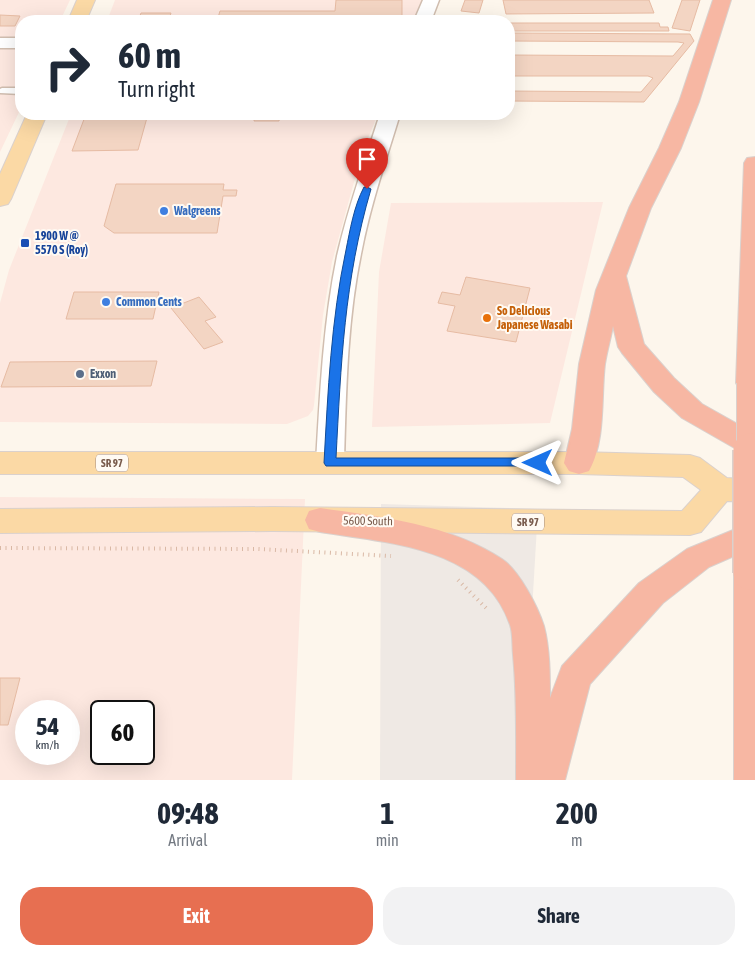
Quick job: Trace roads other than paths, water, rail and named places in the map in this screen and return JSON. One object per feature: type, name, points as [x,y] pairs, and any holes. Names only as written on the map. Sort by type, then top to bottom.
[{"type":"highway","points":[[579,463],[586,429],[592,364],[608,290],[640,208],[670,148],[689,102],[722,0]]},
{"type":"highway","points":[[753,780],[750,383],[755,163]]},
{"type":"highway","points":[[614,274],[631,347],[664,385],[692,411],[755,447]]},
{"type":"highway","points":[[320,520],[403,533],[453,548],[492,569],[510,590],[526,626],[530,654],[534,780]]},
{"type":"highway","points":[[546,780],[574,677],[652,593],[698,558],[755,533]]},
{"type":"main road","points":[[80,15],[86,0]]},
{"type":"main road","points":[[0,199],[34,120]]},
{"type":"main road","name":"SR 97","points":[[0,463],[579,463],[690,466],[720,489]]},
{"type":"main road","points":[[720,489],[755,491]]},
{"type":"main road","name":"5600 South","points":[[0,521],[320,520],[690,524],[720,489]]},
{"type":"street","points":[[425,15],[431,0]]},
{"type":"street","points":[[0,43],[15,43]]},
{"type":"street","points":[[330,463],[336,353],[343,287],[355,227],[388,120]]},
{"type":"lane","points":[[2,91],[15,91]]},
{"type":"place","name":"Walgreens","points":[[164,211]]},
{"type":"place","name":"1900 W @ 5570 S (Roy)","points":[[25,243]]},
{"type":"place","name":"Common Cents","points":[[106,302]]},
{"type":"place","name":"So Delicious Japanese Wasabi","points":[[487,318]]},
{"type":"place","name":"Exxon","points":[[80,374]]}]
